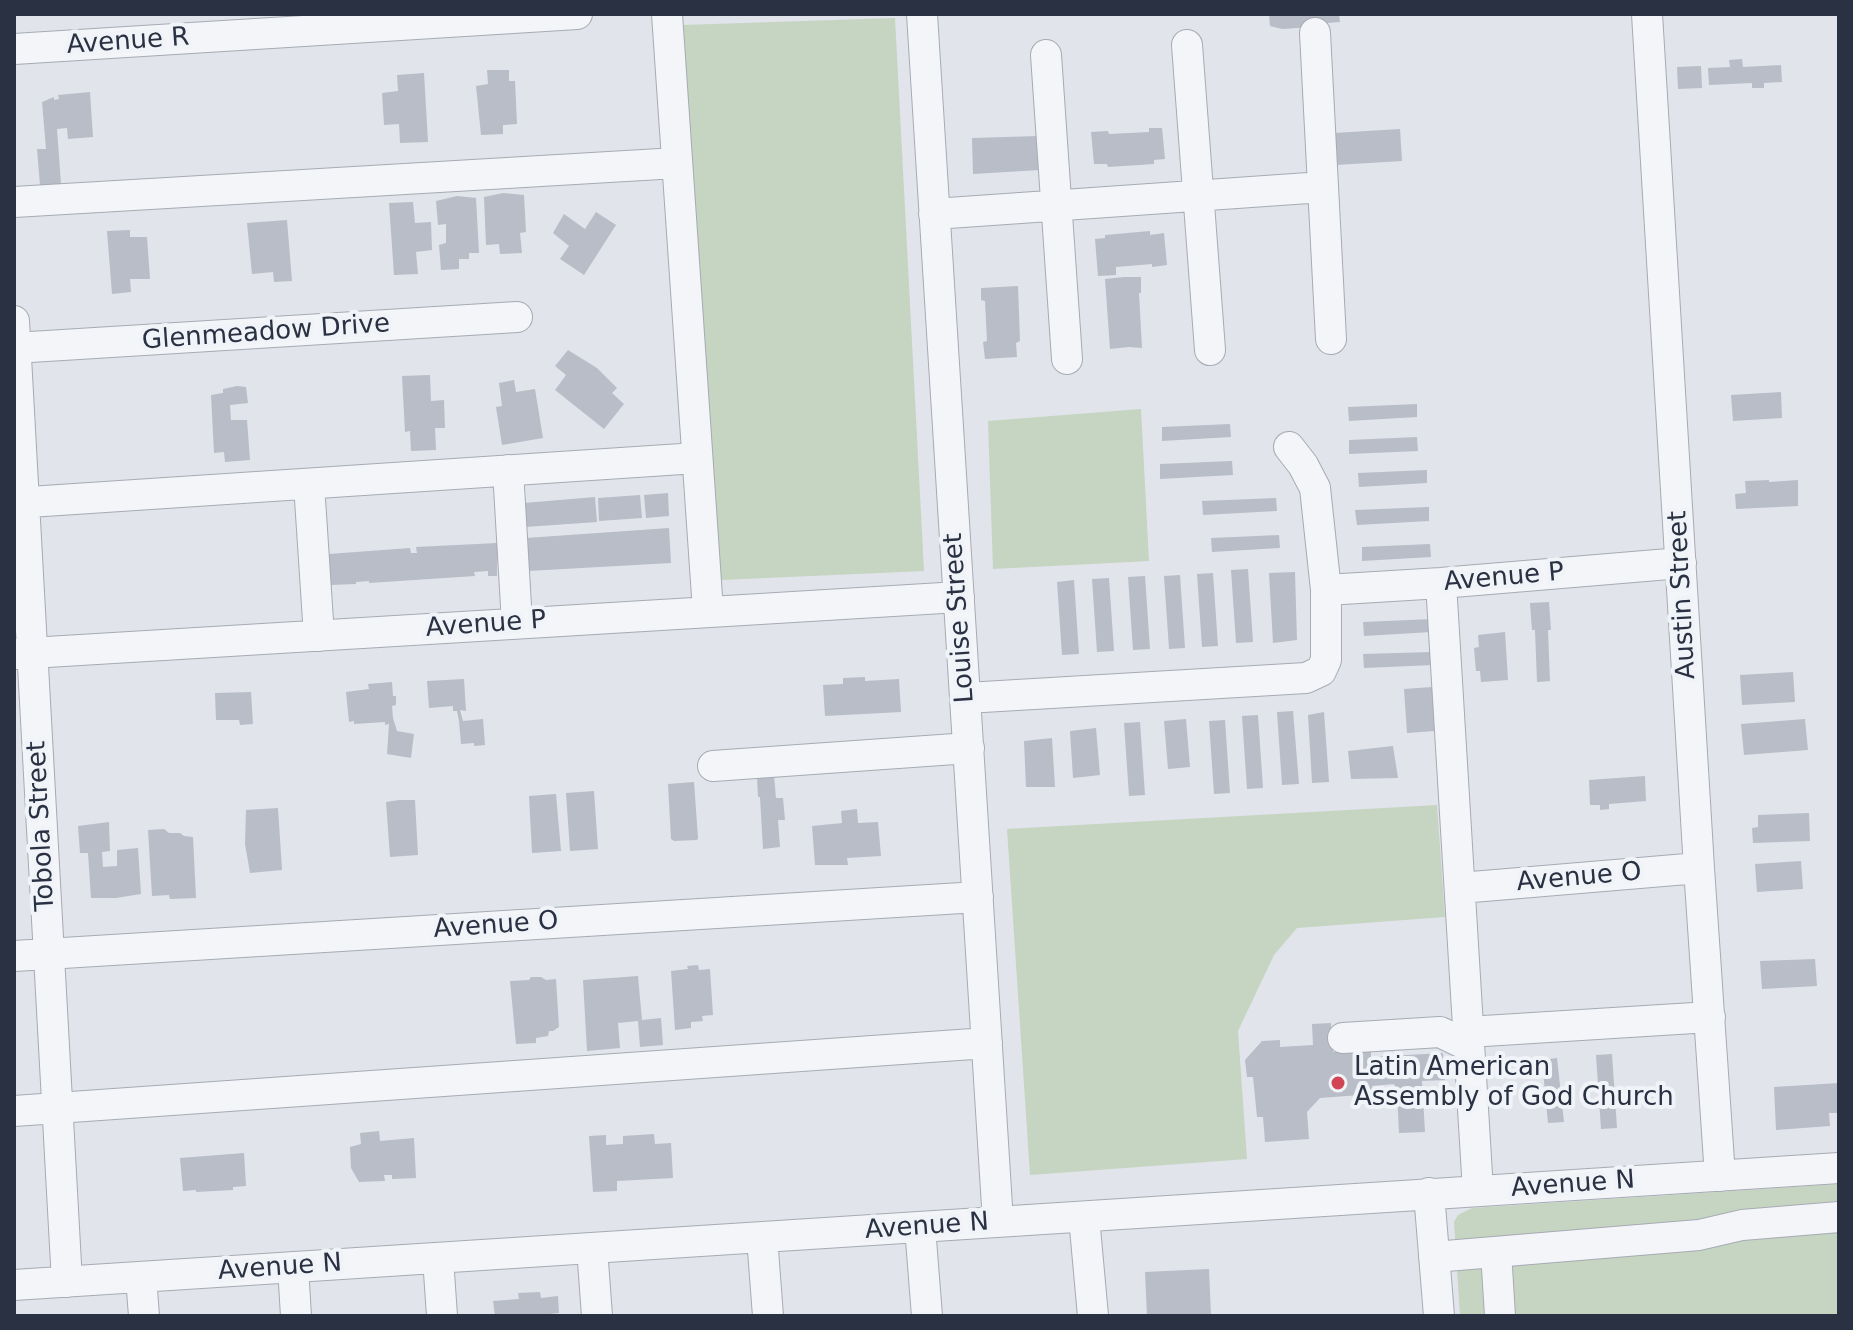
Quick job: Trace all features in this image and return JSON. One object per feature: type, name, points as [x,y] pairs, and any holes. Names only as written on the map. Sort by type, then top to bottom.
[{"type":"street","name":"Avenue R","points":[[14,49],[577,14]]},
{"type":"street","points":[[667,14],[708,611]]},
{"type":"street","name":"Louise Street","points":[[922,14],[998,1222]]},
{"type":"street","name":"Austin Street","points":[[1647,14],[1699,868],[1723,1176],[1730,1228]]},
{"type":"street","points":[[1315,33],[1331,339]]},
{"type":"street","points":[[1187,45],[1210,350]]},
{"type":"street","points":[[1046,55],[1067,359]]},
{"type":"street","points":[[14,202],[677,163]]},
{"type":"street","points":[[934,214],[1323,187]]},
{"type":"street","name":"Glenmeadow Drive","points":[[14,339],[517,317]]},
{"type":"street","name":"Tobola Street","points":[[14,339],[28,809],[49,954],[67,1282]]},
{"type":"street","points":[[966,698],[1306,678],[1321,671],[1326,660],[1326,590],[1315,488],[1289,447]]},
{"type":"street","points":[[19,503],[697,458]]},
{"type":"street","points":[[508,470],[517,623]]},
{"type":"street","points":[[309,484],[319,636]]},
{"type":"street","name":"Avenue P","points":[[1326,590],[1681,563]]},
{"type":"street","points":[[1441,583],[1478,1191]]},
{"type":"street","name":"Avenue P","points":[[23,654],[959,597]]},
{"type":"street","points":[[713,766],[969,748]]},
{"type":"street","name":"Avenue O","points":[[1460,888],[1699,868]]},
{"type":"street","name":"Avenue O","points":[[14,956],[978,897]]},
{"type":"street","points":[[1343,1038],[1440,1032],[1469,1039],[1710,1017]]},
{"type":"street","points":[[14,1111],[987,1043]]},
{"type":"street","name":"Avenue N","points":[[14,1285],[1839,1168]]},
{"type":"street","points":[[1429,1193],[1439,1316]]},
{"type":"street","points":[[1084,1217],[1093,1316]]},
{"type":"street","points":[[1434,1257],[1699,1235],[1742,1225],[1839,1217]]},
{"type":"street","points":[[920,1227],[927,1316]]},
{"type":"street","points":[[762,1237],[768,1316]]},
{"type":"street","points":[[592,1248],[597,1316]]},
{"type":"street","points":[[1496,1252],[1500,1316]]},
{"type":"street","points":[[438,1258],[442,1316]]},
{"type":"street","points":[[293,1267],[296,1316]]},
{"type":"street","points":[[141,1277],[144,1316]]},
{"type":"green space","points":[[895,18],[924,571],[721,580],[683,25]]},
{"type":"green space","points":[[1141,409],[1149,561],[993,569],[988,421]]},
{"type":"green space","points":[[1437,805],[1445,917],[1297,928],[1274,955],[1238,1031],[1247,1159],[1030,1175],[1007,829]]},
{"type":"green space","points":[[1839,1184],[1839,1316],[1460,1316],[1454,1222],[1458,1215],[1472,1208]]},
{"type":"building","points":[[1269,14],[1339,14],[1340,22],[1328,23],[1327,26],[1282,29],[1270,26]]},
{"type":"building","points":[[1742,59],[1743,67],[1781,65],[1782,82],[1764,83],[1764,88],[1752,88],[1752,83],[1709,85],[1708,68],[1730,67],[1729,60]]},
{"type":"building","points":[[1701,66],[1702,88],[1678,89],[1677,67]]},
{"type":"building","points":[[487,70],[509,70],[509,81],[515,81],[517,124],[503,125],[503,134],[481,135],[476,86],[488,84]]},
{"type":"building","points":[[424,73],[428,142],[400,143],[399,124],[384,125],[382,93],[398,91],[397,75]]},
{"type":"building","points":[[90,92],[93,137],[68,139],[67,128],[57,129],[61,184],[40,185],[37,149],[46,149],[42,102],[54,97],[54,100],[59,99],[58,95]]},
{"type":"building","points":[[1149,128],[1162,128],[1165,159],[1154,160],[1154,164],[1108,167],[1107,164],[1094,164],[1091,132],[1149,132]]},
{"type":"building","points":[[1400,129],[1402,161],[1336,165],[1334,133]]},
{"type":"building","points":[[1038,136],[1040,170],[973,174],[972,138]]},
{"type":"building","points":[[503,193],[524,195],[526,232],[520,233],[522,253],[500,254],[499,244],[486,245],[484,197]]},
{"type":"building","points":[[457,196],[476,198],[479,253],[469,253],[469,259],[459,259],[459,269],[441,270],[439,245],[446,243],[446,224],[438,225],[436,201]]},
{"type":"building","points":[[413,202],[415,223],[431,222],[432,250],[416,252],[418,274],[394,275],[389,203]]},
{"type":"building","points":[[596,212],[616,225],[584,275],[560,259],[569,246],[553,233],[564,214],[585,229]]},
{"type":"building","points":[[287,220],[292,281],[274,282],[273,272],[252,274],[247,223]]},
{"type":"building","points":[[130,230],[130,237],[147,237],[150,279],[130,279],[131,292],[112,294],[107,231]]},
{"type":"building","points":[[1150,231],[1150,235],[1164,233],[1167,265],[1116,267],[1116,275],[1098,276],[1095,239],[1105,238],[1105,235]]},
{"type":"building","points":[[1141,277],[1142,348],[1110,349],[1105,279]]},
{"type":"building","points":[[1018,286],[1020,341],[1016,343],[1017,357],[985,359],[985,301],[981,300],[981,288]]},
{"type":"building","points":[[568,350],[597,368],[617,388],[612,393],[624,404],[604,429],[555,390],[566,375],[555,366]]},
{"type":"building","points":[[430,375],[431,401],[444,400],[445,428],[435,428],[436,450],[411,451],[410,431],[405,432],[402,376]]},
{"type":"building","points":[[514,380],[516,392],[535,389],[543,438],[502,445],[496,407],[502,406],[499,383]]},
{"type":"building","points":[[237,386],[246,387],[248,403],[230,405],[231,420],[247,420],[250,460],[225,462],[224,452],[214,453],[211,395]]},
{"type":"building","points":[[1781,392],[1782,418],[1733,421],[1731,395]]},
{"type":"building","points":[[1417,404],[1417,417],[1349,421],[1348,407]]},
{"type":"building","points":[[1230,424],[1231,437],[1162,441],[1162,427]]},
{"type":"building","points":[[1417,437],[1418,451],[1349,454],[1349,440]]},
{"type":"building","points":[[1232,461],[1233,475],[1160,479],[1160,464]]},
{"type":"building","points":[[1427,470],[1427,483],[1359,487],[1358,473]]},
{"type":"building","points":[[1798,480],[1798,506],[1736,509],[1735,494],[1746,493],[1745,481]]},
{"type":"building","points":[[668,493],[669,516],[646,518],[644,495]]},
{"type":"building","points":[[640,495],[642,518],[599,521],[598,498]]},
{"type":"building","points":[[595,497],[597,522],[525,527],[524,503]]},
{"type":"building","points":[[1276,498],[1277,511],[1203,515],[1202,501]]},
{"type":"building","points":[[1429,507],[1429,521],[1357,525],[1355,510]]},
{"type":"building","points":[[669,528],[671,563],[528,571],[526,538]]},
{"type":"building","points":[[1279,535],[1280,548],[1212,552],[1211,538]]},
{"type":"building","points":[[497,543],[497,576],[488,576],[488,571],[474,572],[475,576],[330,585],[329,554],[410,548],[411,553],[417,553],[416,547]]},
{"type":"building","points":[[1430,544],[1431,557],[1362,561],[1362,547]]},
{"type":"building","points":[[1248,569],[1253,642],[1236,643],[1231,570]]},
{"type":"building","points":[[1295,572],[1297,640],[1273,643],[1269,573]]},
{"type":"building","points":[[1213,573],[1218,646],[1202,647],[1197,574]]},
{"type":"building","points":[[1180,575],[1185,648],[1169,649],[1164,576]]},
{"type":"building","points":[[1145,576],[1150,649],[1133,650],[1128,577]]},
{"type":"building","points":[[1109,578],[1114,651],[1097,652],[1092,579]]},
{"type":"building","points":[[1074,580],[1079,654],[1062,655],[1057,582]]},
{"type":"building","points":[[1549,602],[1550,681],[1537,682],[1535,630],[1532,630],[1530,603]]},
{"type":"building","points":[[1432,619],[1432,632],[1364,636],[1363,622]]},
{"type":"building","points":[[1505,632],[1508,680],[1481,682],[1480,671],[1476,671],[1474,648],[1479,647],[1478,635]]},
{"type":"building","points":[[1432,652],[1433,665],[1364,668],[1363,654]]},
{"type":"building","points":[[1793,672],[1795,702],[1742,705],[1740,675]]},
{"type":"building","points":[[865,677],[865,681],[899,679],[901,712],[825,716],[823,685],[843,684],[843,678]]},
{"type":"building","points":[[464,679],[466,711],[460,710],[463,721],[483,719],[485,745],[461,744],[457,711],[453,711],[453,706],[429,708],[427,681]]},
{"type":"building","points":[[392,682],[393,696],[396,696],[396,705],[392,706],[393,718],[397,731],[414,734],[411,758],[387,754],[389,724],[349,722],[346,692],[369,689],[368,684]]},
{"type":"building","points":[[1432,687],[1435,731],[1407,733],[1404,689]]},
{"type":"building","points":[[251,692],[253,724],[240,725],[239,720],[216,720],[215,693]]},
{"type":"building","points":[[1293,711],[1299,784],[1282,785],[1277,712]]},
{"type":"building","points":[[1324,712],[1329,782],[1312,783],[1308,715]]},
{"type":"building","points":[[1258,715],[1263,788],[1247,789],[1242,716]]},
{"type":"building","points":[[1186,719],[1190,767],[1168,769],[1164,721]]},
{"type":"building","points":[[1805,719],[1808,750],[1744,755],[1741,724]]},
{"type":"building","points":[[1225,720],[1230,793],[1214,794],[1209,721]]},
{"type":"building","points":[[1140,722],[1145,795],[1129,796],[1124,723]]},
{"type":"building","points":[[1096,728],[1100,775],[1073,778],[1070,731]]},
{"type":"building","points":[[1052,738],[1055,787],[1026,787],[1024,741]]},
{"type":"building","points":[[1393,746],[1398,778],[1351,779],[1348,751]]},
{"type":"building","points":[[774,776],[776,798],[783,798],[785,820],[778,820],[780,847],[763,849],[757,777]]},
{"type":"building","points":[[1645,776],[1646,801],[1609,804],[1609,809],[1600,810],[1600,805],[1590,805],[1589,780]]},
{"type":"building","points":[[694,782],[698,838],[674,841],[671,839],[668,784]]},
{"type":"building","points":[[594,791],[598,849],[570,851],[566,793]]},
{"type":"building","points":[[556,794],[561,851],[532,853],[529,796]]},
{"type":"building","points":[[415,800],[418,855],[390,857],[386,802]]},
{"type":"building","points":[[278,808],[282,870],[250,873],[245,844],[246,810]]},
{"type":"building","points":[[857,809],[858,823],[878,822],[881,856],[847,858],[848,865],[815,865],[812,826],[842,823],[841,811]]},
{"type":"building","points":[[1809,813],[1810,841],[1753,843],[1752,828],[1758,827],[1758,815]]},
{"type":"building","points":[[109,822],[110,851],[102,852],[103,867],[117,866],[117,850],[138,848],[141,894],[91,898],[88,853],[80,853],[78,826]]},
{"type":"building","points":[[164,829],[169,833],[193,837],[196,898],[152,896],[148,830]]},
{"type":"building","points":[[1801,861],[1803,889],[1757,892],[1755,864]]},
{"type":"building","points":[[1815,959],[1817,986],[1762,989],[1760,961]]},
{"type":"building","points":[[698,965],[699,970],[710,969],[713,1015],[702,1016],[703,1021],[691,1022],[691,1028],[675,1030],[671,971]]},
{"type":"building","points":[[638,976],[642,1020],[661,1018],[663,1045],[640,1047],[638,1021],[618,1023],[620,1048],[587,1051],[583,980]]},
{"type":"building","points":[[531,977],[556,979],[559,1027],[549,1031],[548,1036],[536,1038],[536,1043],[516,1044],[510,981],[529,980]]},
{"type":"building","name":"Latin American Assembly of God Church","points":[[1331,1023],[1333,1052],[1371,1050],[1371,1057],[1443,1053],[1445,1080],[1422,1081],[1425,1132],[1399,1133],[1394,1084],[1372,1086],[1373,1094],[1320,1098],[1307,1112],[1309,1139],[1265,1142],[1263,1117],[1257,1117],[1253,1077],[1247,1077],[1245,1060],[1262,1041],[1280,1040],[1280,1047],[1313,1045],[1312,1024]]},
{"type":"building","points":[[1612,1054],[1617,1128],[1601,1129],[1596,1055]]},
{"type":"building","points":[[1557,1058],[1564,1122],[1548,1123],[1542,1060]]},
{"type":"building","points":[[1839,1083],[1839,1113],[1829,1113],[1830,1126],[1776,1130],[1774,1087]]},
{"type":"building","points":[[379,1131],[380,1141],[414,1138],[416,1178],[392,1179],[392,1175],[384,1175],[385,1181],[359,1182],[351,1168],[350,1147],[361,1144],[360,1133]]},
{"type":"building","points":[[654,1134],[655,1144],[671,1143],[673,1178],[617,1181],[617,1191],[593,1192],[589,1136],[606,1135],[606,1145],[623,1144],[623,1136]]},
{"type":"building","points":[[244,1153],[246,1186],[233,1187],[233,1190],[183,1191],[180,1158]]},
{"type":"building","points":[[1209,1269],[1211,1316],[1147,1316],[1145,1272]]},
{"type":"building","points":[[540,1292],[541,1298],[558,1296],[559,1313],[550,1316],[495,1316],[493,1301],[519,1299],[518,1293]]},
{"type":"place","name":"Latin American Assembly of God Church","points":[[1338,1083]]}]
